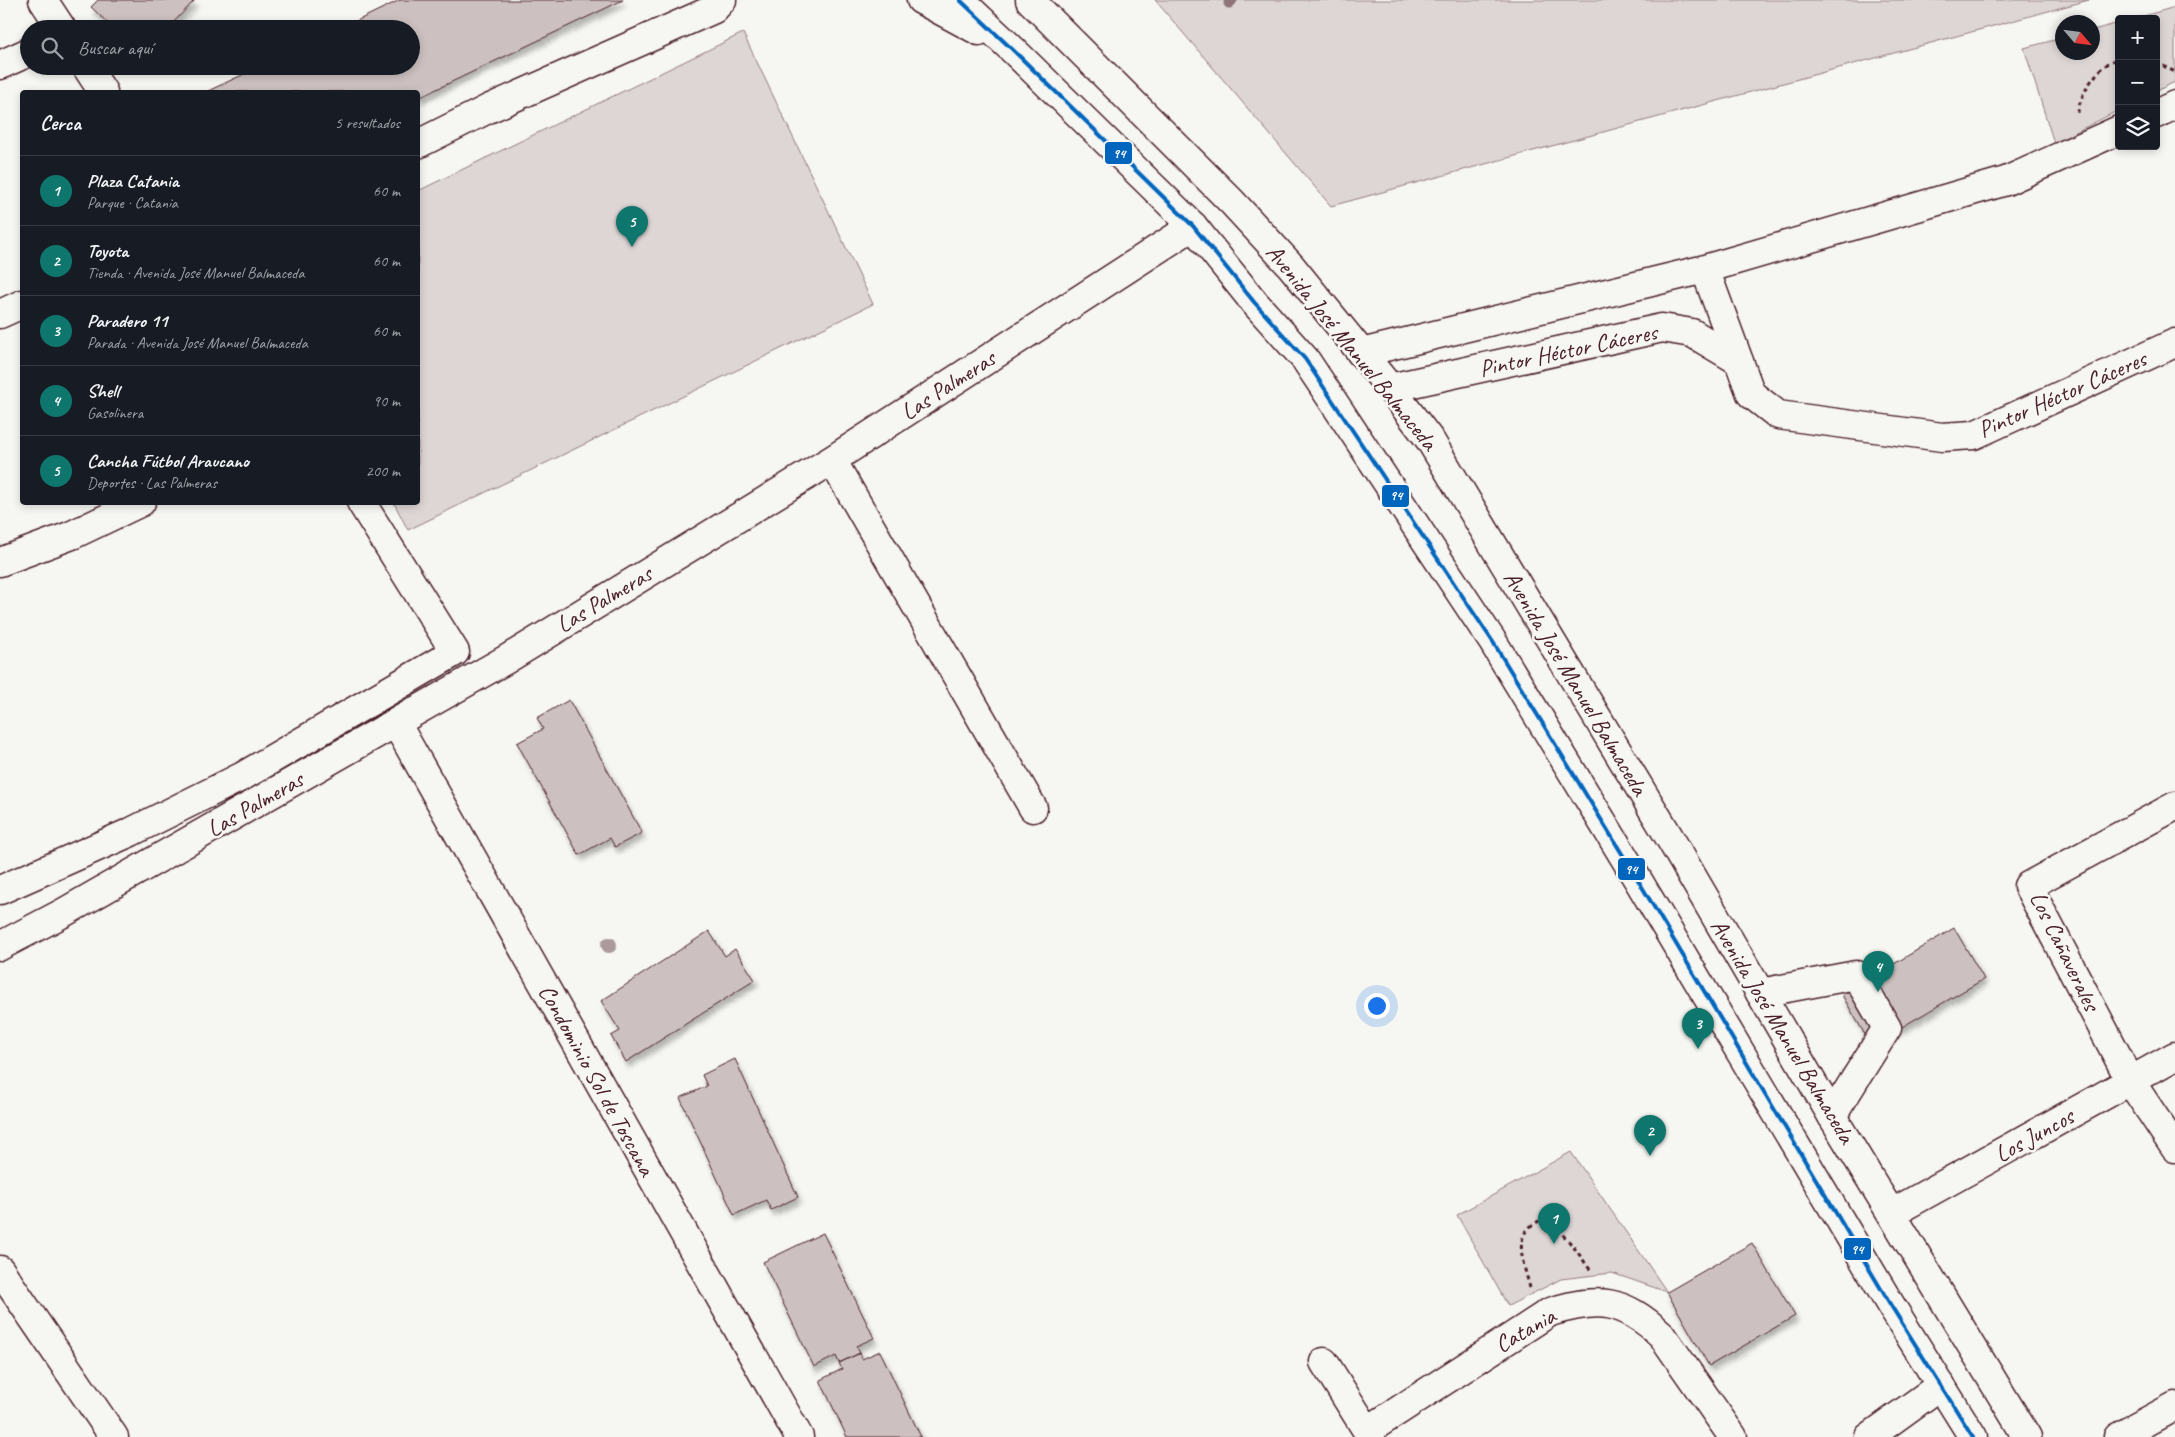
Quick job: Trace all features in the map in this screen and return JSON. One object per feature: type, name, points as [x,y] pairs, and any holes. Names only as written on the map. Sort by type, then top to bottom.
[{"type":"street","points":[[43,0],[56,20]]},
{"type":"street","points":[[420,143],[488,109],[714,10],[722,0]]},
{"type":"street","points":[[921,0],[1013,50]]},
{"type":"street","name":"Avenida José Manuel Balmaceda","points":[[960,0],[1193,226],[1254,302],[1305,359],[1494,642],[1890,1304],[1973,1437]]},
{"type":"street","name":"Avenida José Manuel Balmaceda","points":[[1030,0],[1232,202],[1291,266],[1430,440],[1671,840],[1832,1116],[2027,1437]]},
{"type":"street","points":[[1038,0],[1054,23]]},
{"type":"street","points":[[0,65],[20,56]]},
{"type":"street","points":[[92,75],[102,90]]},
{"type":"street","points":[[2160,112],[2175,105]]},
{"type":"street","name":"Pintor Héctor Cáceres","points":[[1361,353],[1705,269],[2006,181],[2115,132]]},
{"type":"street","name":"Las Palmeras","points":[[0,946],[63,913],[516,654],[832,460],[1193,226]]},
{"type":"street","name":"Pintor Héctor Cáceres","points":[[1705,269],[1751,394],[1778,415],[1942,437],[1974,435],[2175,343]]},
{"type":"street","points":[[0,314],[20,305]]},
{"type":"street","name":"Pintor Héctor Cáceres","points":[[1390,388],[1662,328],[1692,333],[1739,361]]},
{"type":"street","points":[[832,460],[1033,808]]},
{"type":"street","points":[[0,562],[72,535],[135,505]]},
{"type":"street","name":"Las Palmeras","points":[[0,890],[131,832],[243,776],[455,652],[364,505]]},
{"type":"street","name":"Condominio Sol de Toscana","points":[[396,723],[799,1437]]},
{"type":"street","name":"Los Cañaverales","points":[[2130,1082],[2028,886],[2175,806]]},
{"type":"street","points":[[1760,993],[1856,975],[1887,1028],[1832,1116]]},
{"type":"street","name":"Los Juncos","points":[[1892,1213],[2175,1056]]},
{"type":"street","points":[[2130,1082],[2175,1148]]},
{"type":"street","points":[[0,1270],[114,1437]]},
{"type":"street","name":"Catania","points":[[1369,1434],[1550,1312],[1571,1305],[1603,1303],[1625,1308],[1648,1322],[1662,1335],[1733,1437]]},
{"type":"street","points":[[1324,1362],[1369,1434]]},
{"type":"street","points":[[1869,1437],[1941,1385]]},
{"type":"street","points":[[2118,1437],[2175,1406]]},
{"type":"path","points":[[2081,148],[2078,108],[2089,83],[2112,60],[2115,60]]},
{"type":"path","points":[[2160,64],[2175,72]]},
{"type":"path","points":[[1537,1320],[1521,1245],[1524,1231],[1531,1224],[1542,1220],[1550,1223],[1560,1233],[1617,1306]]},
{"type":"shaded area","points":[[1155,0],[2089,0],[1331,206]]},
{"type":"shaded area","points":[[2175,7],[2175,82],[2160,89],[2160,15],[2147,15]]},
{"type":"shaded area","points":[[2115,24],[2115,112],[2054,143],[2024,48],[2055,40],[2055,60],[2100,60],[2100,28]]},
{"type":"shaded area","points":[[743,33],[873,304],[408,530],[395,505],[420,505],[420,190]]},
{"type":"shaded area","points":[[1571,1152],[1667,1292],[1612,1273],[1561,1279],[1508,1306],[1457,1215]]},
{"type":"building","points":[[98,0],[195,0],[176,20],[105,20],[91,7]]},
{"type":"building","points":[[400,0],[623,0],[420,97],[420,90],[210,90],[242,75],[420,75],[420,20],[359,20]]},
{"type":"building","points":[[569,700],[642,833],[615,847],[610,838],[579,855],[517,743],[543,729],[537,718]]},
{"type":"building","points":[[1954,928],[1984,979],[1871,1045],[1842,995]]},
{"type":"building","points":[[709,931],[725,956],[735,949],[755,980],[626,1062],[611,1036],[620,1031],[601,1001]]},
{"type":"building","points":[[735,1059],[798,1197],[771,1210],[766,1200],[734,1215],[680,1098],[707,1086],[702,1075]]},
{"type":"building","points":[[823,1233],[874,1338],[856,1346],[860,1353],[839,1363],[836,1356],[814,1367],[763,1262]]},
{"type":"building","points":[[1752,1243],[1795,1316],[1709,1366],[1667,1292]]},
{"type":"building","points":[[880,1351],[921,1437],[847,1437],[820,1380],[842,1369],[839,1363],[860,1353],[862,1359]]},
{"type":"waterway","points":[[1229,3],[1232,0]]},
{"type":"transit line","name":"94","points":[[960,0],[1193,226],[1254,302],[1305,359],[1493,642],[1638,880],[1890,1304],[1973,1437]]},
{"type":"place","name":"Cancha Fútbol Araucano","points":[[632,247]]},
{"type":"place","name":"Shell","points":[[1878,992]]},
{"type":"place","name":"Paradero 11","points":[[1698,1049]]},
{"type":"place","name":"Toyota","points":[[1650,1156]]},
{"type":"place","name":"Plaza Catania","points":[[1554,1244]]}]
